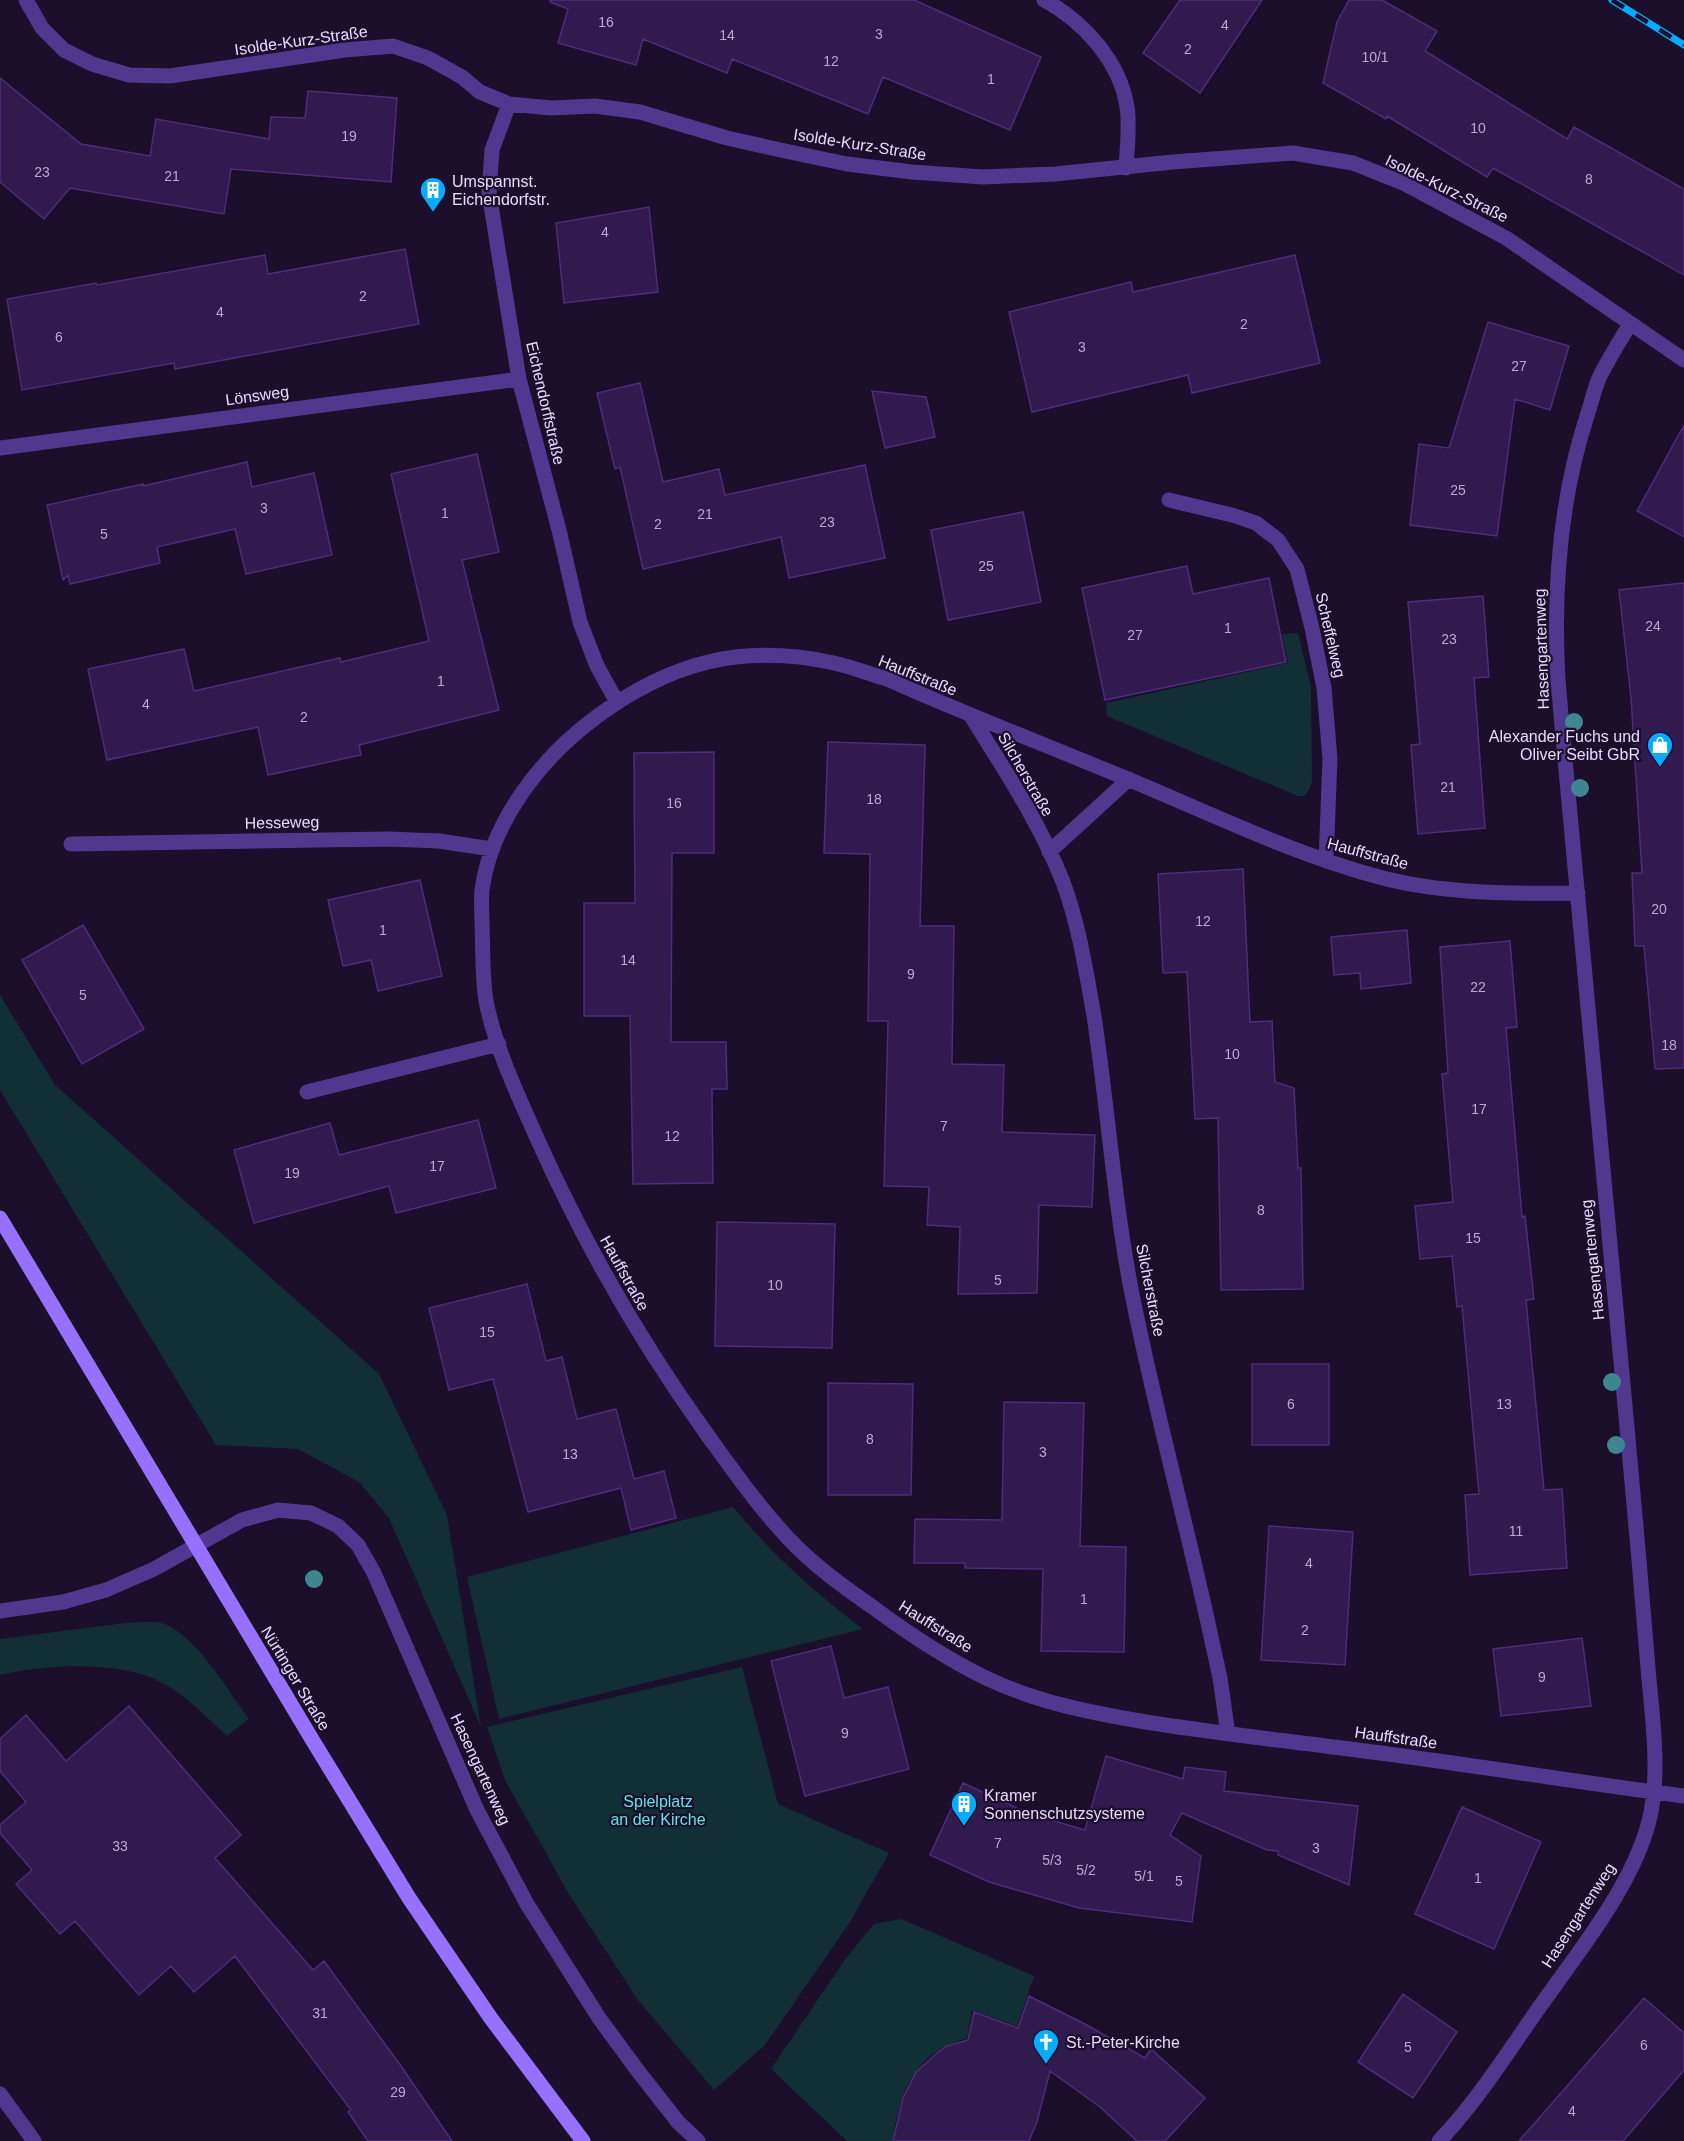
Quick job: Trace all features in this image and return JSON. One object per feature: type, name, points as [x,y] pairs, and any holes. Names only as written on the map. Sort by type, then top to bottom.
[{"type":"street","name":"Isolde-Kurz-Straße","points":[[26,0],[42,28],[64,50],[92,64],[129,75],[170,76],[345,50],[393,46],[428,58],[462,77],[480,92],[508,104],[550,108],[595,106],[640,112],[727,138],[785,151],[847,164],[912,172],[983,177],[1055,174],[1293,153],[1353,163],[1403,183],[1506,238],[1684,360]]},
{"type":"street","points":[[1044,0],[1062,10],[1090,35],[1115,69],[1127,107],[1126,168]]},
{"type":"street","name":"Eichendorffstraße","points":[[508,104],[492,150],[489,193],[519,379],[559,530],[580,622],[597,666],[616,702]]},
{"type":"street","name":"Hasengartenweg","points":[[1439,2141],[1489,2079],[1623,1883],[1650,1820],[1654,1792],[1654,1738],[1640,1565],[1606,1220],[1555,626],[1557,567],[1565,502],[1580,438],[1599,377],[1630,324]]},
{"type":"street","name":"Lönsweg","points":[[0,448],[519,379]]},
{"type":"street","name":"Scheffelweg","points":[[1169,500],[1256,523],[1278,540],[1297,569],[1324,688],[1330,759],[1326,861]]},
{"type":"street","name":"Hauffstraße","points":[[1578,892],[1533,894],[1435,887],[1381,878],[1326,861],[1232,824],[1129,779],[877,676],[836,663],[783,656],[743,656],[701,662],[654,681],[616,702],[580,729],[547,762],[504,821],[492,849],[482,892],[486,1000],[514,1087],[553,1175],[607,1280],[645,1345],[737,1476],[790,1540],[814,1563],[923,1642],[985,1677],[1060,1704],[1119,1717],[1684,1796]]},
{"type":"street","name":"Silcherstraße","points":[[971,716],[1027,807],[1062,881],[1074,917],[1087,974],[1132,1294],[1215,1656],[1228,1734]]},
{"type":"street","points":[[1049,852],[1129,779]]},
{"type":"street","name":"Hesseweg","points":[[71,844],[390,839],[439,841],[492,849]]},
{"type":"street","points":[[307,1092],[499,1044]]},
{"type":"street","name":"Nürtinger Straße","points":[[0,1218],[313,1742],[442,1950],[583,2141]]},
{"type":"street","name":"Hasengartenweg","points":[[0,1611],[63,1602],[106,1590],[147,1573],[242,1520],[278,1510],[311,1513],[338,1526],[357,1545],[374,1573],[477,1810],[527,1904],[605,2027],[678,2122],[698,2141]]},
{"type":"street","points":[[0,2094],[34,2141]]},
{"type":"green space","points":[[1298,633],[1311,686],[1312,781],[1304,796],[1298,796],[1107,716],[1106,703],[1288,663],[1282,634]]},
{"type":"green space","points":[[0,995],[55,1085],[379,1374],[447,1515],[481,1727],[389,1518],[359,1482],[298,1449],[216,1445],[0,1090]]},
{"type":"green space","points":[[733,1507],[795,1572],[863,1629],[499,1719],[467,1577]]},
{"type":"green space","points":[[126,1623],[158,1623],[179,1632],[212,1667],[249,1719],[227,1736],[172,1688],[126,1670],[83,1666],[39,1668],[0,1675],[0,1639]]},
{"type":"green space","name":"Spielplatz an der Kirche","points":[[742,1667],[778,1804],[889,1853],[850,1922],[765,2045],[714,2090],[638,2000],[570,1896],[505,1780],[487,1727]]},
{"type":"green space","points":[[901,1919],[1034,1976],[1017,2026],[972,2010],[967,2038],[942,2048],[922,2063],[903,2095],[895,2125],[894,2141],[847,2141],[771,2069],[846,1958],[874,1924]]},
{"type":"building","points":[[550,0],[914,0],[1041,57],[1010,130],[883,77],[868,114],[732,59],[727,73],[643,39],[636,65],[558,43],[568,9]]},
{"type":"building","points":[[1180,0],[1262,0],[1200,93],[1143,53]]},
{"type":"building","points":[[1349,0],[1382,0],[1437,31],[1425,51],[1567,139],[1574,127],[1684,189],[1684,275],[1493,168],[1487,177],[1387,116],[1386,119],[1323,83],[1337,22]]},
{"type":"building","points":[[0,78],[81,144],[150,156],[156,119],[269,139],[271,117],[305,118],[308,91],[397,98],[391,182],[231,169],[224,214],[70,188],[44,219],[0,182]]},
{"type":"building","points":[[649,207],[658,292],[564,303],[556,223]]},
{"type":"building","points":[[405,249],[419,324],[175,369],[174,363],[22,390],[7,299],[265,255],[268,274]]},
{"type":"building","points":[[1295,255],[1320,363],[1192,393],[1188,375],[1032,412],[1009,312],[1131,282],[1133,292]]},
{"type":"building","points":[[1488,322],[1569,346],[1550,410],[1515,399],[1497,536],[1410,525],[1419,444],[1449,448]]},
{"type":"building","points":[[640,383],[663,482],[719,469],[725,495],[865,465],[885,558],[789,578],[781,537],[643,569],[620,467],[615,469],[597,393]]},
{"type":"building","points":[[872,391],[926,397],[935,437],[885,448]]},
{"type":"building","points":[[1684,425],[1684,537],[1637,511]]},
{"type":"building","points":[[477,454],[499,552],[462,560],[499,710],[359,745],[361,755],[268,775],[258,727],[107,760],[88,669],[184,649],[194,691],[340,658],[341,662],[429,641],[391,474]]},
{"type":"building","points":[[247,462],[252,487],[314,473],[332,555],[246,574],[235,529],[157,547],[160,563],[70,584],[68,575],[63,580],[47,505]]},
{"type":"building","points":[[1023,512],[1041,602],[948,620],[931,530]]},
{"type":"building","points":[[1187,566],[1193,594],[1269,578],[1286,662],[1105,700],[1082,588]]},
{"type":"building","points":[[1684,583],[1684,1068],[1655,1069],[1644,946],[1635,946],[1632,873],[1642,873],[1631,698],[1619,590]]},
{"type":"building","points":[[1483,596],[1489,677],[1474,678],[1485,828],[1418,834],[1411,745],[1420,744],[1408,602]]},
{"type":"building","points":[[828,742],[925,745],[920,926],[954,926],[952,1064],[1004,1065],[1002,1132],[1095,1135],[1092,1207],[1039,1205],[1037,1293],[958,1294],[960,1227],[927,1225],[929,1187],[884,1186],[888,1021],[868,1021],[870,854],[824,853]]},
{"type":"building","points":[[714,752],[714,853],[672,853],[671,1042],[726,1042],[727,1089],[712,1089],[713,1183],[633,1184],[630,1016],[584,1016],[584,903],[635,903],[634,753]]},
{"type":"building","points":[[1243,869],[1250,1022],[1272,1021],[1275,1082],[1294,1088],[1298,1168],[1301,1168],[1303,1289],[1221,1290],[1218,1118],[1195,1119],[1187,972],[1163,973],[1158,874]]},
{"type":"building","points":[[420,880],[442,976],[378,991],[371,960],[343,966],[328,900]]},
{"type":"building","points":[[83,925],[144,1029],[82,1064],[22,960]]},
{"type":"building","points":[[1407,930],[1411,983],[1361,989],[1360,973],[1334,975],[1331,937]]},
{"type":"building","points":[[1510,941],[1517,1027],[1506,1028],[1522,1217],[1525,1216],[1534,1299],[1526,1300],[1544,1490],[1562,1489],[1567,1568],[1470,1575],[1465,1495],[1479,1494],[1462,1306],[1457,1307],[1452,1256],[1420,1259],[1415,1206],[1453,1202],[1442,1074],[1448,1073],[1440,947]]},
{"type":"building","points":[[478,1120],[496,1188],[396,1213],[389,1186],[254,1223],[234,1150],[330,1123],[339,1155]]},
{"type":"building","points":[[717,1222],[835,1224],[832,1348],[715,1346]]},
{"type":"building","points":[[527,1284],[546,1361],[562,1357],[577,1419],[616,1409],[634,1479],[664,1471],[676,1518],[631,1530],[621,1488],[528,1512],[493,1379],[449,1390],[429,1308]]},
{"type":"building","points":[[1252,1364],[1329,1364],[1329,1445],[1252,1445]]},
{"type":"building","points":[[828,1383],[913,1384],[911,1495],[828,1495]]},
{"type":"building","points":[[1004,1402],[1084,1403],[1080,1546],[1126,1547],[1124,1652],[1041,1651],[1043,1569],[965,1568],[965,1563],[914,1563],[915,1519],[1002,1520]]},
{"type":"building","points":[[1269,1526],[1353,1532],[1345,1665],[1261,1660]]},
{"type":"building","points":[[1582,1638],[1591,1706],[1501,1716],[1493,1649]]},
{"type":"building","points":[[831,1646],[844,1698],[888,1687],[909,1769],[805,1796],[771,1661]]},
{"type":"building","points":[[129,1706],[241,1835],[215,1858],[313,1970],[324,1961],[401,2066],[452,2141],[368,2141],[348,2112],[351,2110],[235,1956],[194,1992],[171,1966],[139,1995],[75,1921],[60,1934],[16,1884],[32,1870],[0,1833],[0,1825],[26,1802],[0,1771],[0,1739],[26,1715],[66,1761]]},
{"type":"building","points":[[1106,1756],[1183,1779],[1185,1767],[1226,1772],[1224,1791],[1358,1806],[1349,1885],[1278,1855],[1278,1851],[1267,1850],[1182,1813],[1170,1835],[1201,1856],[1192,1922],[1079,1908],[989,1882],[930,1855],[963,1783],[1030,1814],[1085,1830]]},
{"type":"building","points":[[1462,1807],[1541,1842],[1494,1949],[1415,1914]]},
{"type":"building","points":[[1403,1994],[1457,2032],[1413,2098],[1358,2062]]},
{"type":"building","name":"St.-Peter-Kirche","points":[[1029,1996],[1145,2058],[1151,2049],[1205,2098],[1165,2141],[1137,2141],[1100,2107],[1050,2071],[1037,2122],[1029,2141],[893,2141],[903,2098],[916,2072],[947,2046],[968,2040],[974,2012],[1018,2028]]},
{"type":"building","points":[[1644,1998],[1684,2033],[1684,2070],[1623,2141],[1519,2141]]},
{"type":"railway","points":[[1612,0],[1684,45]]},
{"type":"place","name":"Umspannst. Eichendorfstr.","points":[[433,213]]},
{"type":"place","name":"Alexander Fuchs und Oliver Seibt GbR","points":[[1660,768]]},
{"type":"place","name":"Kramer Sonnenschutzsysteme","points":[[964,1827]]},
{"type":"place","name":"St.-Peter-Kirche","points":[[1046,2065]]}]
